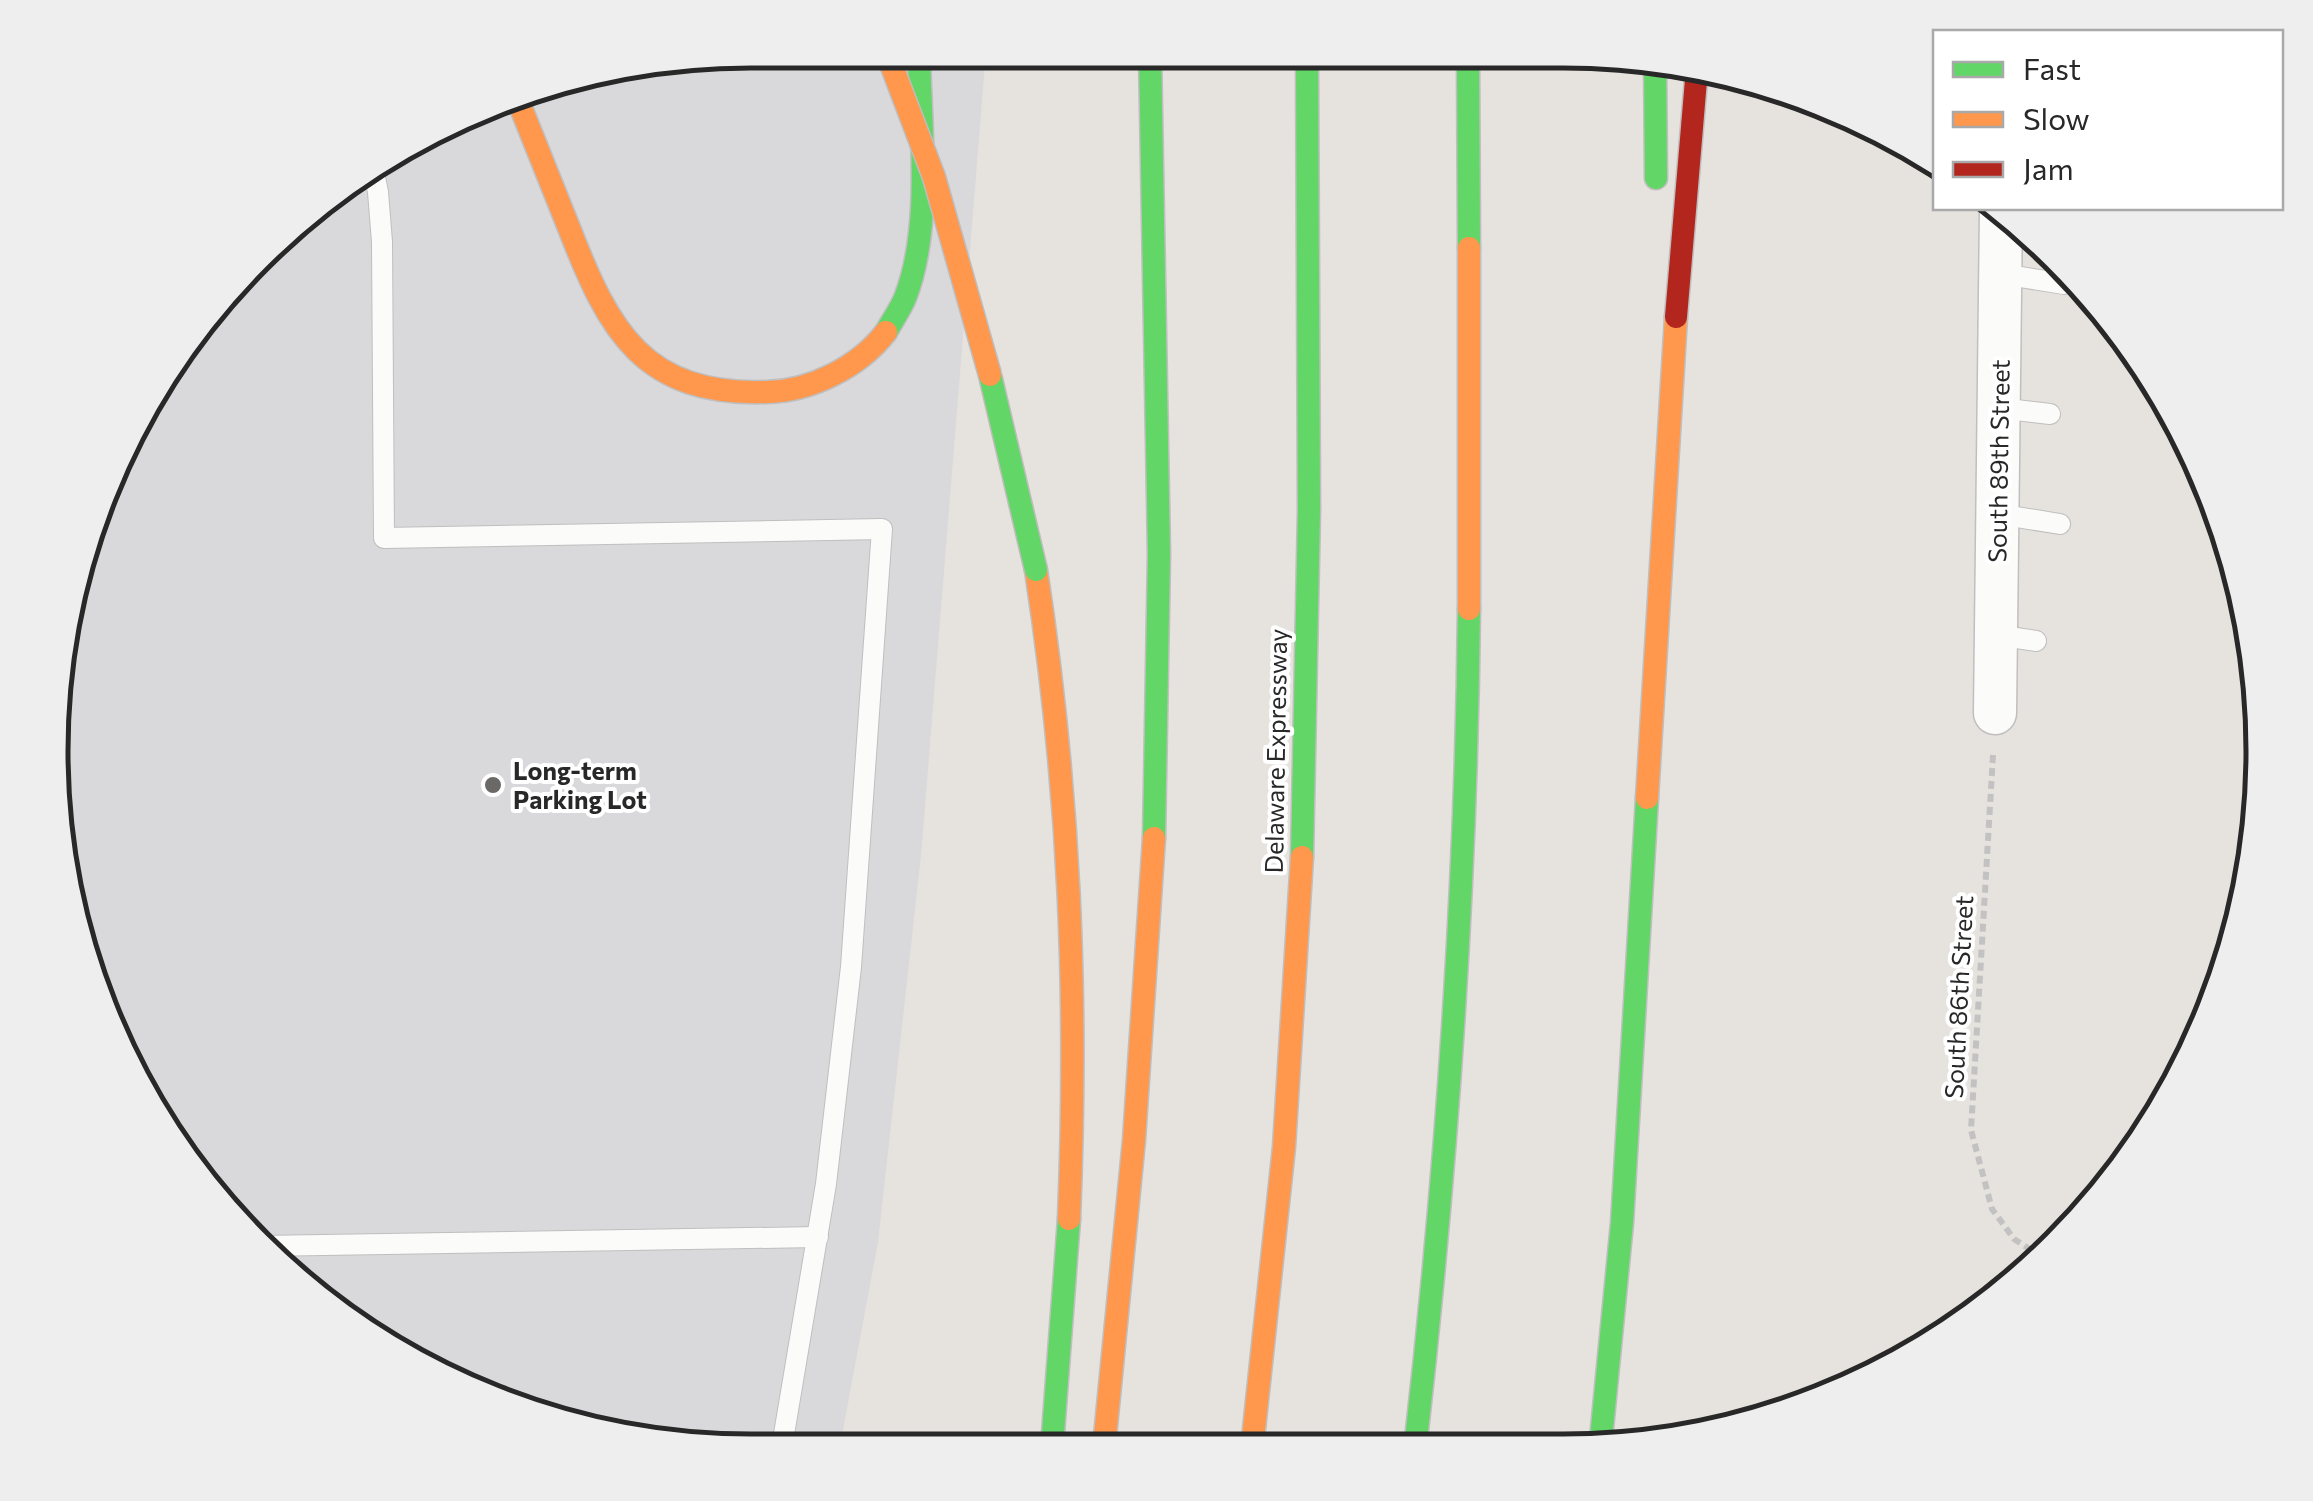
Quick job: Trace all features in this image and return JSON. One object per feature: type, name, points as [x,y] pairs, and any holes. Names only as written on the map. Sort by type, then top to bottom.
[{"type":"main road","points":[[892,68],[925,155],[974,313],[1036,570],[1058,708],[1072,918],[1070,1149],[1053,1434]]},
{"type":"main road","points":[[521,108],[549,186],[598,298],[627,344],[666,373],[716,392],[746,396],[802,388],[855,361],[894,322],[916,252],[920,68]]},
{"type":"main road","points":[[1105,1434],[1142,1055],[1155,792],[1160,624],[1150,68]]},
{"type":"main road","name":"Delaware Expressway","points":[[1254,1434],[1282,1172],[1302,869],[1308,510],[1306,68]]},
{"type":"main road","points":[[1416,1434],[1440,1214],[1464,849],[1470,514],[1468,68]]},
{"type":"main road","points":[[1655,74],[1656,192]]},
{"type":"main road","points":[[1602,1432],[1628,1156],[1660,541],[1696,81]]},
{"type":"main road","points":[[1657,270],[1660,541]]},
{"type":"street","name":"South 89th Street","points":[[1995,713],[2016,638],[1998,514],[2001,228]]},
{"type":"lane","points":[[376,180],[382,242],[384,538],[882,529],[851,967],[818,1237],[784,1434]]},
{"type":"lane","points":[[2002,274],[2060,283]]},
{"type":"lane","points":[[2000,408],[2050,414]]},
{"type":"lane","points":[[1998,514],[2060,524]]},
{"type":"lane","points":[[281,1246],[818,1237]]},
{"type":"path","name":"South 86th Street","points":[[1995,713],[1971,1130],[1992,1209],[2014,1239],[2028,1250]]},
{"type":"shaded area","name":"Long-term Parking Lot","points":[[985,68],[921,856],[878,1242],[842,1434],[750,1434],[661,1428],[574,1410],[489,1382],[371,1318],[300,1264],[237,1201],[183,1130],[138,1053],[119,1012],[91,927],[73,840],[69,795],[73,661],[104,531],[119,489],[159,409],[237,300],[300,237],[335,209],[448,138],[489,119],[574,91],[661,73],[706,69]]},
{"type":"traffic: fast","points":[[886,332],[905,298],[919,240],[923,176],[920,68]]},
{"type":"traffic: fast","points":[[1150,68],[1159,554],[1154,838]]},
{"type":"traffic: fast","points":[[1302,857],[1309,510],[1307,68]]},
{"type":"traffic: fast","points":[[1468,68],[1469,248]]},
{"type":"traffic: fast","points":[[1655,74],[1656,178]]},
{"type":"traffic: fast","points":[[990,375],[1036,570]]},
{"type":"traffic: fast","points":[[1417,1434],[1453,1029],[1469,609]]},
{"type":"traffic: fast","points":[[1602,1432],[1622,1223],[1647,798]]},
{"type":"traffic: fast","points":[[1053,1434],[1069,1219]]},
{"type":"traffic: slow","points":[[892,68],[934,177],[990,375]]},
{"type":"traffic: slow","points":[[521,108],[599,298],[636,350],[660,369],[689,383],[725,390],[784,391],[833,375],[862,356],[886,332]]},
{"type":"traffic: slow","points":[[1469,248],[1469,609]]},
{"type":"traffic: slow","points":[[1647,798],[1676,317]]},
{"type":"traffic: slow","points":[[1036,570],[1057,734],[1069,894],[1072,1055],[1069,1219]]},
{"type":"traffic: slow","points":[[1105,1434],[1134,1140],[1154,838]]},
{"type":"traffic: slow","points":[[1253,1434],[1284,1147],[1302,857]]},
{"type":"traffic: jam","points":[[1676,317],[1696,81]]},
{"type":"place","name":"Long-term Parking Lot","points":[[493,785]]}]
